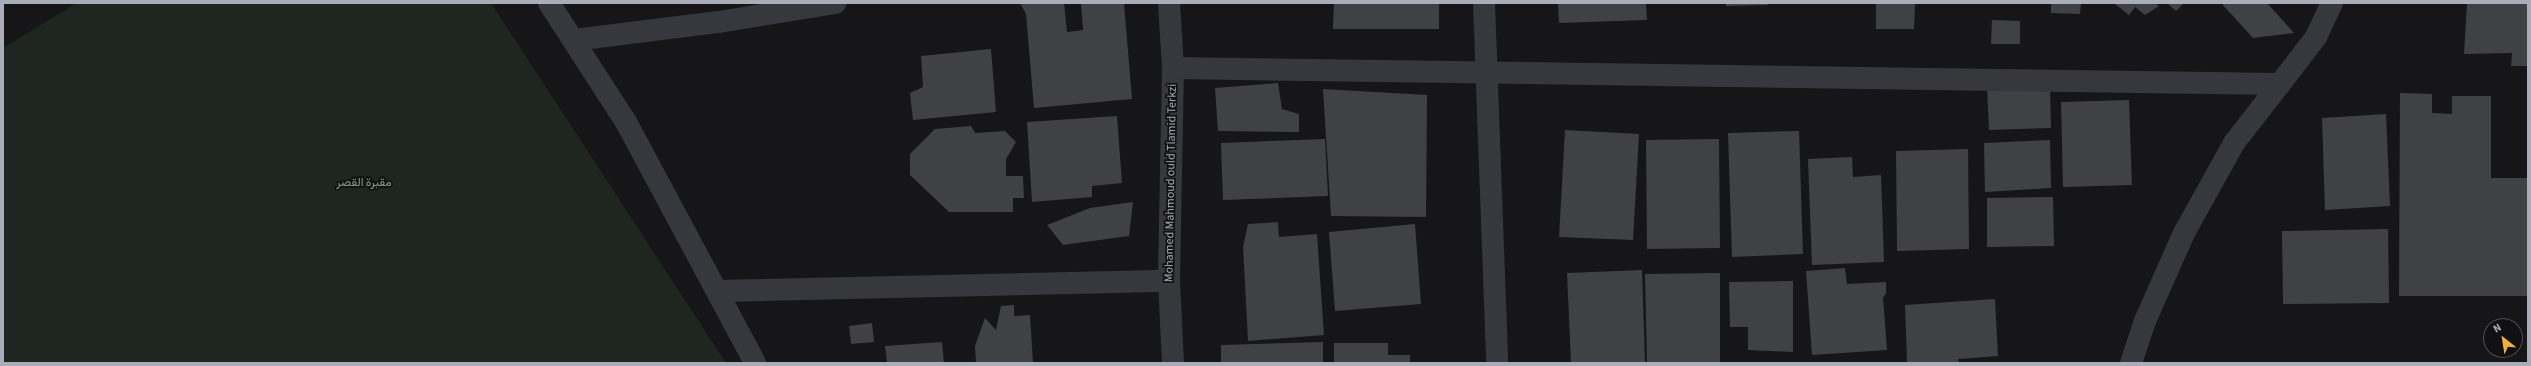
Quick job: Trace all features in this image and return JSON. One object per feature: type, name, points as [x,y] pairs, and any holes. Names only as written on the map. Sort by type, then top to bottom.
[{"type":"street","points":[[549,3],[626,122],[755,363]]},
{"type":"street","points":[[574,40],[719,22],[835,3]]},
{"type":"street","name":"Mohamed Mahmoud ould Tlamid Terkzi","points":[[1169,3],[1173,68],[1169,281],[1173,363]]},
{"type":"street","points":[[1484,3],[1497,363]]},
{"type":"street","points":[[2132,362],[2145,320],[2184,233],[2234,143],[2316,37],[2332,3]]},
{"type":"street","points":[[1173,68],[2280,84]]},
{"type":"street","points":[[717,291],[1169,281]]},
{"type":"green space","name":"مقبرة القصر","points":[[77,3],[491,3],[726,363],[3,363],[3,48]]},
{"type":"building","points":[[1020,3],[1064,3],[1067,32],[1083,30],[1081,3],[1124,3],[1132,99],[1034,108],[1026,14]]},
{"type":"building","points":[[1334,3],[1439,3],[1439,29],[1333,29]]},
{"type":"building","points":[[1558,3],[1646,3],[1647,20],[1559,23]]},
{"type":"building","points":[[1726,3],[1768,3],[1768,5],[1726,6]]},
{"type":"building","points":[[1876,3],[1915,3],[1914,29],[1876,29]]},
{"type":"building","points":[[2051,3],[2081,3],[2080,14],[2051,13]]},
{"type":"building","points":[[2114,3],[2155,3],[2159,6],[2145,15],[2135,7],[2129,15]]},
{"type":"building","points":[[2167,3],[2184,3],[2176,11]]},
{"type":"building","points":[[2221,3],[2267,3],[2294,33],[2253,38]]},
{"type":"building","points":[[2467,3],[2528,3],[2528,66],[2511,66],[2512,53],[2464,54]]},
{"type":"building","points":[[1992,20],[2020,21],[2020,44],[1991,44]]},
{"type":"building","points":[[991,49],[996,112],[913,120],[910,93],[923,87],[921,56]]},
{"type":"building","points":[[1278,83],[1282,109],[1299,114],[1299,132],[1218,131],[1215,88]]},
{"type":"building","points":[[2050,84],[2051,128],[1989,130],[1987,86]]},
{"type":"building","points":[[1323,89],[1427,95],[1426,217],[1331,216]]},
{"type":"building","points":[[2400,93],[2432,94],[2432,113],[2452,114],[2452,96],[2491,96],[2491,178],[2528,178],[2528,296],[2399,296]]},
{"type":"building","points":[[2129,100],[2132,185],[2063,187],[2061,102]]},
{"type":"building","points":[[2386,114],[2390,206],[2325,210],[2322,118]]},
{"type":"building","points":[[1117,116],[1122,183],[1092,186],[1092,197],[1032,202],[1027,122]]},
{"type":"building","points":[[971,126],[975,133],[1005,131],[1016,142],[1006,159],[1006,176],[1023,176],[1024,198],[1013,198],[1013,212],[949,212],[910,175],[910,154],[935,129]]},
{"type":"building","points":[[1565,130],[1639,134],[1633,240],[1559,237]]},
{"type":"building","points":[[1799,131],[1803,254],[1732,257],[1728,133]]},
{"type":"building","points":[[1325,139],[1328,196],[1223,200],[1221,143]]},
{"type":"building","points":[[1719,139],[1720,248],[1647,249],[1646,140]]},
{"type":"building","points":[[2050,140],[2051,188],[1985,192],[1984,143]]},
{"type":"building","points":[[1968,149],[1969,249],[1897,251],[1896,151]]},
{"type":"building","points":[[1852,157],[1853,177],[1881,175],[1884,262],[1812,265],[1808,159]]},
{"type":"building","points":[[2053,197],[2054,246],[1987,247],[1987,198]]},
{"type":"building","points":[[1133,202],[1129,236],[1063,245],[1047,225],[1090,208]]},
{"type":"building","points":[[1278,222],[1279,237],[1317,234],[1324,335],[1248,341],[1243,247],[1248,224]]},
{"type":"building","points":[[1415,224],[1421,304],[1335,311],[1329,232]]},
{"type":"building","points":[[2388,229],[2389,303],[2283,304],[2282,231]]},
{"type":"building","points":[[1845,268],[1847,284],[1886,282],[1886,294],[1883,297],[1887,350],[1812,355],[1806,271]]},
{"type":"building","points":[[1642,270],[1645,363],[1571,363],[1567,273]]},
{"type":"building","points":[[1720,273],[1720,363],[1647,363],[1645,274]]},
{"type":"building","points":[[1793,281],[1793,352],[1748,350],[1748,327],[1730,327],[1729,282]]},
{"type":"building","points":[[1995,299],[1998,356],[1958,359],[1959,363],[1907,363],[1905,305]]},
{"type":"building","points":[[1014,305],[1014,316],[1030,315],[1033,363],[976,363],[975,346],[985,318],[996,330],[1001,306]]},
{"type":"building","points":[[872,323],[874,342],[851,344],[849,326]]},
{"type":"building","points":[[942,342],[944,363],[887,363],[885,346]]},
{"type":"building","points":[[1323,342],[1323,363],[1221,363],[1221,345]]},
{"type":"building","points":[[1334,343],[1388,343],[1388,355],[1410,355],[1410,363],[1334,363]]}]
